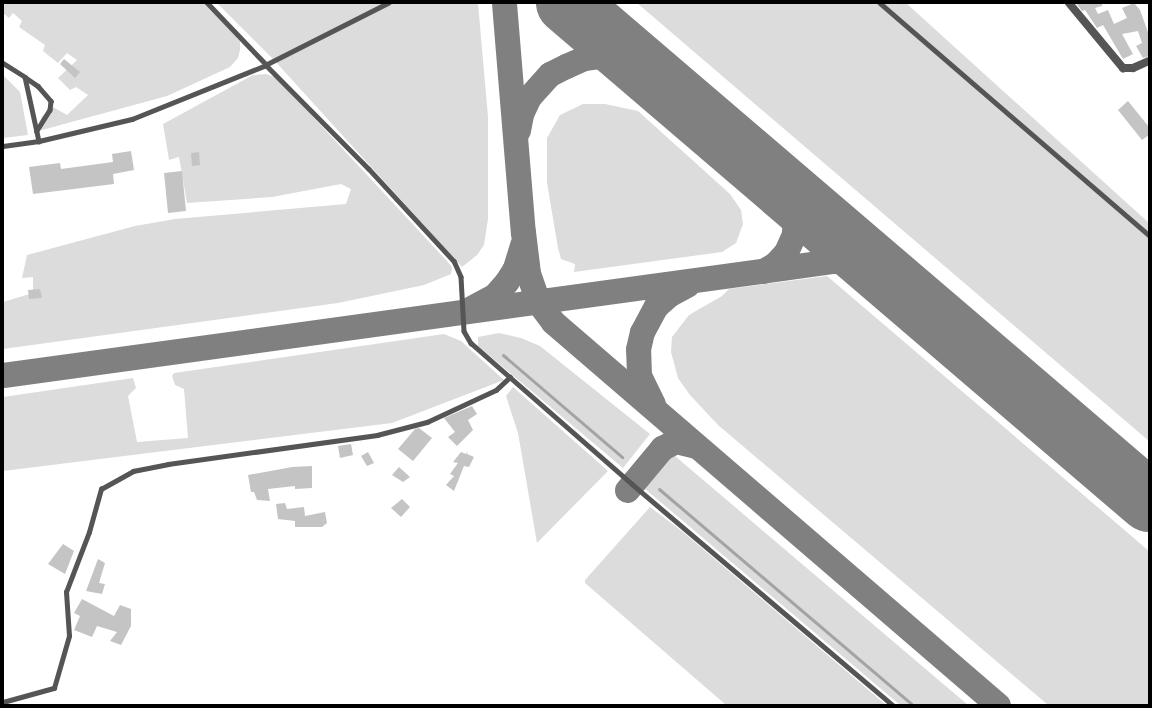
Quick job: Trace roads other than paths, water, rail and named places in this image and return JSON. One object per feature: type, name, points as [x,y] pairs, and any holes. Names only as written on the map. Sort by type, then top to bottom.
[{"type":"street","points":[[1069,3],[1123,68],[1134,68],[1149,60]]},
{"type":"lane","points":[[207,3],[434,238],[458,269],[463,323],[467,338],[632,484],[893,705]]},
{"type":"lane","points":[[3,146],[39,141],[132,119],[266,65],[389,3]]},
{"type":"lane","points":[[880,3],[1149,235]]},
{"type":"lane","points":[[3,63],[25,76],[38,86],[51,101],[50,110],[37,131]]},
{"type":"lane","points":[[25,76],[39,141]]},
{"type":"lane","points":[[3,702],[54,688],[69,636],[66,592],[89,532],[101,489],[133,471],[161,465],[377,435],[427,422],[496,390],[510,377]]},
{"type":"waterway","points":[[503,355],[622,457]]},
{"type":"waterway","points":[[659,489],[913,705]]}]
